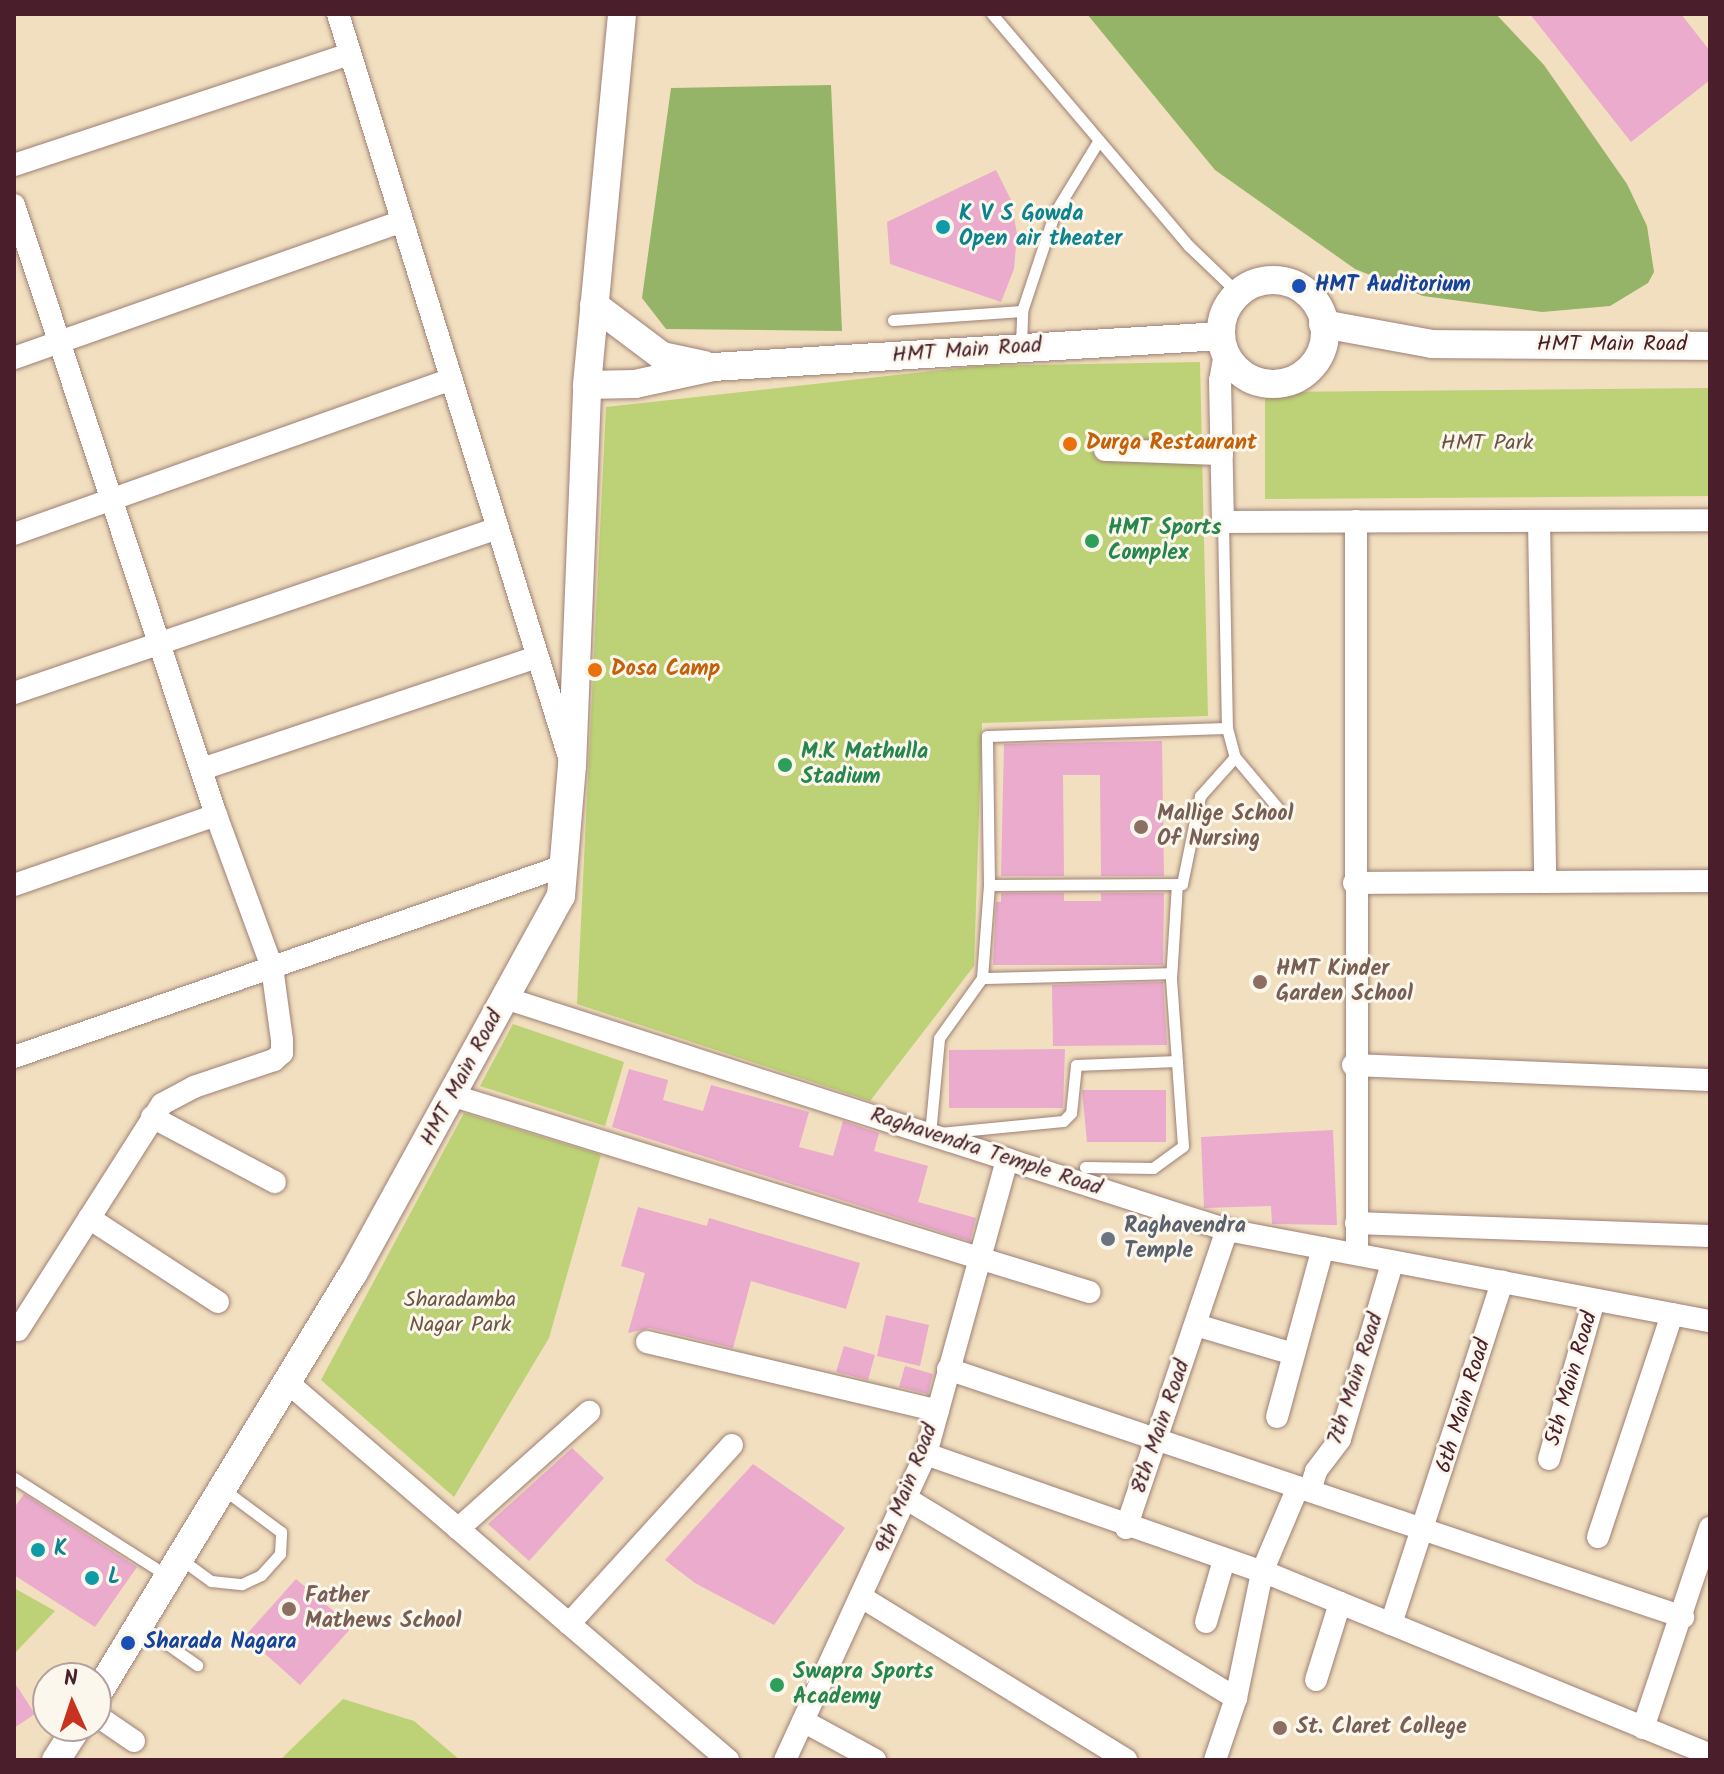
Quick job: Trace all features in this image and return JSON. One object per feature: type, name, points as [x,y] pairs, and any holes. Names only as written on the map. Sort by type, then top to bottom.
[{"type":"street","points":[[338,14],[572,766]]},
{"type":"street","name":"HMT Main Road","points":[[112,1670],[287,1382],[454,1096],[561,896],[572,766],[587,385],[622,14]]},
{"type":"street","points":[[14,165],[350,54]]},
{"type":"street","points":[[14,205],[205,768],[216,815],[272,967],[282,1053],[194,1087],[162,1104],[18,1330]]},
{"type":"street","points":[[14,358],[402,221]]},
{"type":"street","points":[[1223,345],[1251,379],[1287,382],[1316,362],[1323,324],[1313,298],[1299,286],[1263,281],[1238,293],[1227,307],[1223,345],[1223,522],[1710,520]]},
{"type":"street","name":"HMT Main Road","points":[[594,305],[662,356],[713,367]]},
{"type":"street","name":"HMT Main Road","points":[[1323,324],[1432,344],[1710,346]]},
{"type":"street","name":"HMT Main Road","points":[[587,385],[635,384],[713,367],[1020,347],[1223,345]]},
{"type":"street","points":[[14,534],[451,379]]},
{"type":"street","points":[[1105,450],[1222,454]]},
{"type":"street","points":[[1356,521],[1353,1065],[1357,1254]]},
{"type":"street","points":[[1539,521],[1545,882]]},
{"type":"street","points":[[14,693],[163,646],[498,528]]},
{"type":"street","points":[[205,768],[537,657]]},
{"type":"street","points":[[14,885],[216,815]]},
{"type":"street","points":[[14,1057],[563,866]]},
{"type":"street","points":[[1354,883],[1710,881]]},
{"type":"street","name":"Raghavendra Temple Road","points":[[505,998],[1227,1230],[1710,1321]]},
{"type":"street","points":[[1353,1065],[1710,1080]]},
{"type":"street","points":[[454,1096],[1089,1292]]},
{"type":"street","points":[[152,1117],[275,1182]]},
{"type":"street","name":"9th Main Road","points":[[785,1760],[863,1598],[926,1454],[1007,1159]]},
{"type":"street","points":[[89,1218],[218,1302]]},
{"type":"street","points":[[1356,1223],[1710,1236]]},
{"type":"street","name":"8th Main Road","points":[[1126,1528],[1227,1230]]},
{"type":"street","points":[[1277,1417],[1323,1248]]},
{"type":"street","name":"7th Main Road","points":[[1215,1760],[1236,1698],[1262,1572],[1304,1488],[1340,1439],[1392,1263]]},
{"type":"street","name":"6th Main Road","points":[[1391,1624],[1425,1531],[1502,1282]]},
{"type":"street","name":"5th Main Road","points":[[1549,1459],[1594,1300]]},
{"type":"street","points":[[1598,1537],[1672,1314]]},
{"type":"street","points":[[1196,1325],[1293,1354]]},
{"type":"street","points":[[647,1342],[938,1411]]},
{"type":"street","points":[[948,1369],[1683,1617]]},
{"type":"street","points":[[287,1382],[728,1760]]},
{"type":"street","points":[[458,1529],[589,1412]]},
{"type":"street","points":[[569,1624],[732,1445]]},
{"type":"street","points":[[926,1454],[1126,1528],[1262,1572],[1710,1755]]},
{"type":"street","points":[[907,1499],[1236,1698]]},
{"type":"street","points":[[1643,1728],[1683,1617],[1710,1528]]},
{"type":"street","points":[[1206,1622],[1224,1560]]},
{"type":"street","points":[[863,1598],[1126,1760]]},
{"type":"street","points":[[1316,1680],[1340,1603]]},
{"type":"street","points":[[803,1721],[875,1760]]},
{"type":"street","points":[[112,1726],[134,1741]]},
{"type":"street","points":[[56,1760],[68,1742]]},
{"type":"lane","points":[[992,14],[1189,246],[1238,293]]},
{"type":"lane","points":[[1020,347],[1022,311],[1055,212],[1099,140]]},
{"type":"lane","points":[[893,320],[1022,311]]},
{"type":"lane","points":[[1223,522],[1227,728],[1235,757],[1278,808]]},
{"type":"lane","points":[[1177,1061],[1076,1065],[1071,1113],[1063,1121],[930,1134],[939,1038],[982,978],[989,885],[987,736],[1227,728]]},
{"type":"lane","points":[[989,885],[1182,884],[1200,796],[1235,757]]},
{"type":"lane","points":[[1085,1167],[1153,1168],[1183,1146],[1171,973],[1177,884]]},
{"type":"lane","points":[[982,978],[1171,973]]},
{"type":"lane","points":[[14,1478],[174,1567],[211,1581],[242,1584],[261,1575],[280,1554],[281,1532],[222,1488]]},
{"type":"lane","points":[[139,1625],[197,1665]]},
{"type":"green space","points":[[1087,14],[1496,14],[1544,65],[1627,184],[1647,226],[1654,272],[1648,283],[1610,306],[1542,312],[1423,296],[1355,269],[1215,170]]},
{"type":"green space","points":[[831,85],[842,331],[666,329],[642,298],[671,88]]},
{"type":"green space","name":"M.K Mathulla Stadium","points":[[1200,362],[1208,716],[982,723],[974,966],[870,1101],[577,1004],[606,407],[978,366]]},
{"type":"green space","name":"HMT Park","points":[[1710,388],[1710,496],[1265,499],[1265,392]]},
{"type":"green space","points":[[513,1024],[624,1062],[605,1126],[480,1086]]},
{"type":"green space","name":"Sharadamba Nagar Park","points":[[464,1113],[601,1155],[549,1338],[454,1497],[321,1380]]},
{"type":"green space","points":[[14,1588],[55,1611],[14,1654]]},
{"type":"green space","points":[[343,1699],[414,1721],[460,1760],[280,1760]]},
{"type":"building","points":[[1530,14],[1681,14],[1710,51],[1710,80],[1631,142]]},
{"type":"building","points":[[996,170],[1011,200],[1017,234],[1014,269],[1001,302],[890,264],[887,222]]},
{"type":"building","points":[[1162,741],[1164,876],[1101,876],[1100,775],[1063,775],[1064,876],[1001,876],[1004,744]]},
{"type":"building","points":[[1001,893],[1064,893],[1064,901],[1101,901],[1101,893],[1164,893],[1163,965],[993,965],[996,902],[1001,902]]},
{"type":"building","points":[[1163,982],[1167,1045],[1053,1046],[1052,985]]},
{"type":"building","points":[[1065,1049],[1063,1108],[949,1108],[949,1050]]},
{"type":"building","points":[[629,1069],[668,1080],[663,1100],[703,1111],[711,1085],[809,1112],[799,1147],[833,1156],[843,1121],[879,1133],[874,1151],[928,1166],[918,1202],[976,1218],[970,1241],[612,1127]]},
{"type":"building","points":[[1082,1090],[1166,1090],[1166,1142],[1087,1142]]},
{"type":"building","points":[[1333,1130],[1337,1225],[1272,1224],[1271,1206],[1204,1208],[1201,1137]]},
{"type":"building","points":[[638,1207],[707,1226],[709,1218],[860,1263],[846,1309],[751,1281],[733,1348],[650,1328],[628,1333],[645,1273],[621,1266]]},
{"type":"building","points":[[886,1315],[929,1325],[920,1366],[877,1356]]},
{"type":"building","points":[[844,1346],[875,1355],[868,1380],[836,1372]]},
{"type":"building","points":[[905,1366],[933,1374],[928,1394],[899,1387]]},
{"type":"building","points":[[572,1448],[604,1478],[529,1561],[488,1524]]},
{"type":"building","points":[[753,1464],[845,1528],[774,1625],[695,1583],[665,1560]]},
{"type":"building","points":[[24,1494],[137,1567],[95,1627],[14,1575],[14,1508]]},
{"type":"building","points":[[296,1579],[352,1627],[300,1685],[245,1636]]},
{"type":"building","points":[[14,1682],[32,1709],[32,1716],[14,1728]]},
{"type":"place","name":"K V S Gowda Open air theater","points":[[943,227]]},
{"type":"place","name":"HMT Auditorium","points":[[1299,286]]},
{"type":"place","name":"Durga Restaurant","points":[[1070,444]]},
{"type":"place","name":"HMT Sports Complex","points":[[1092,541]]},
{"type":"place","name":"Dosa Camp","points":[[595,670]]},
{"type":"place","name":"M.K Mathulla Stadium","points":[[785,765]]},
{"type":"place","name":"Mallige School Of Nursing","points":[[1141,827]]},
{"type":"place","name":"HMT Kinder Garden School","points":[[1260,982]]},
{"type":"place","name":"Raghavendra Temple","points":[[1108,1239]]},
{"type":"place","name":"K","points":[[38,1550]]},
{"type":"place","name":"L","points":[[92,1578]]},
{"type":"place","name":"Father Mathews School","points":[[289,1609]]},
{"type":"place","name":"Sharada Nagara","points":[[128,1643]]},
{"type":"place","name":"Swapra Sports Academy","points":[[777,1685]]},
{"type":"place","name":"St. Claret College","points":[[1280,1728]]}]
